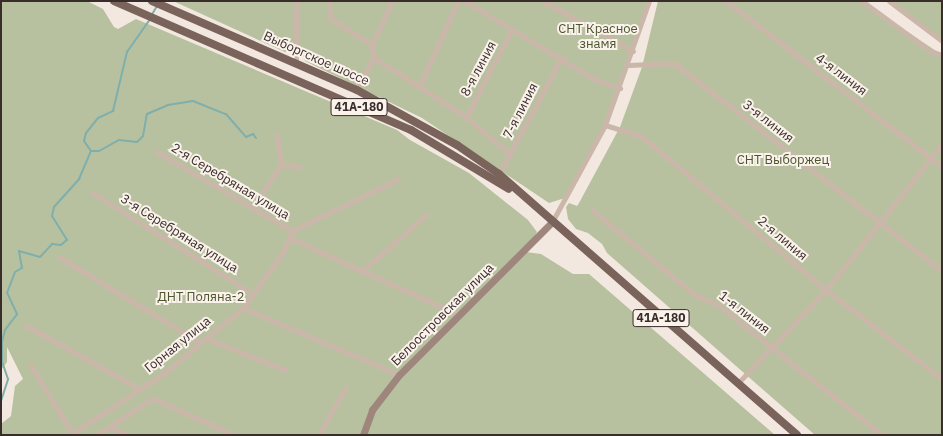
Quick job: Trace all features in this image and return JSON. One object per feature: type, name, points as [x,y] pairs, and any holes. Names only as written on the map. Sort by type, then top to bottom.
[{"type":"main road","name":"Выборгское шоссе","points":[[114,1],[411,130],[469,162],[532,205]]},
{"type":"main road","name":"Выборгское шоссе","points":[[152,1],[296,62],[357,90],[430,128],[499,174],[552,222]]},
{"type":"main road","name":"41А-180","points":[[552,222],[797,435]]},
{"type":"street","points":[[296,1],[296,62]]},
{"type":"street","points":[[329,1],[329,14],[372,45]]},
{"type":"street","points":[[357,90],[373,57],[372,45],[392,1]]},
{"type":"street","points":[[420,87],[458,1]]},
{"type":"street","points":[[465,1],[511,31],[562,57],[592,78],[620,88]]},
{"type":"street","points":[[543,1],[633,51]]},
{"type":"street","points":[[552,222],[605,125],[629,65],[649,1]]},
{"type":"street","name":"4-я линия","points":[[726,1],[942,167]]},
{"type":"street","points":[[862,1],[930,51],[942,55]]},
{"type":"street","points":[[889,1],[942,41]]},
{"type":"street","name":"8-я линия","points":[[466,117],[511,31]]},
{"type":"street","points":[[373,57],[466,117],[511,155]]},
{"type":"street","name":"7-я линия","points":[[499,174],[511,155],[562,57]]},
{"type":"street","name":"3-я линия","points":[[629,65],[674,63],[942,271]]},
{"type":"street","name":"2-я линия","points":[[605,125],[641,136],[826,290],[942,379]]},
{"type":"street","points":[[253,208],[281,164],[277,134]]},
{"type":"street","points":[[737,384],[826,290],[942,144]]},
{"type":"street","name":"2-я Серебряная улица","points":[[157,152],[292,231]]},
{"type":"street","points":[[281,164],[300,167]]},
{"type":"street","points":[[292,231],[398,179]]},
{"type":"street","name":"3-я Серебряная улица","points":[[93,193],[253,294]]},
{"type":"street","name":"1-я линия","points":[[592,210],[695,295],[718,305],[771,349],[882,435]]},
{"type":"street","points":[[361,272],[426,215]]},
{"type":"street","name":"Белоостровская улица","points":[[363,435],[372,410],[399,374],[552,222]]},
{"type":"street","name":"Горная улица","points":[[71,434],[140,389],[243,308],[290,238],[292,231]]},
{"type":"street","points":[[290,238],[361,272],[459,315]]},
{"type":"street","points":[[59,257],[199,342]]},
{"type":"street","points":[[243,308],[399,374]]},
{"type":"street","points":[[25,325],[140,389]]},
{"type":"street","points":[[205,338],[285,370]]},
{"type":"street","points":[[31,366],[71,434]]},
{"type":"street","points":[[318,435],[346,388]]},
{"type":"street","points":[[96,435],[151,399],[234,435]]},
{"type":"street","points":[[109,427],[128,435]]},
{"type":"green space","name":"ДНТ Поляна-2","points":[[1,1],[87,1],[103,9],[114,27],[118,29],[136,19],[397,130],[410,140],[469,173],[528,220],[537,232],[526,252],[541,254],[573,274],[589,274],[775,435],[1,435],[1,424],[11,416],[15,386],[23,379],[7,347],[7,362],[1,370]]},
{"type":"green space","name":"СНТ Красное знамя","points":[[173,1],[649,1],[604,127],[565,198],[549,203],[422,118],[305,61],[300,47],[285,52]]},
{"type":"green space","name":"СНТ Выборжец","points":[[658,1],[862,1],[942,55],[942,435],[815,435],[607,253],[602,244],[588,233],[576,229],[568,219],[566,207],[569,203],[577,206],[620,127],[642,67]]},
{"type":"green space","points":[[889,1],[942,1],[942,40]]},
{"type":"waterway","points":[[151,16],[157,6]]},
{"type":"waterway","points":[[1,401],[8,379],[2,362],[2,342],[5,330],[17,314],[7,293],[15,272],[22,268],[19,251],[40,257],[52,244],[61,245],[67,240],[52,216],[54,207],[79,179],[91,151],[84,141],[86,133],[98,118],[113,111],[127,52],[149,20]]},
{"type":"waterway","points":[[91,151],[99,151],[119,140],[137,142],[143,136],[147,114],[168,105],[193,101],[226,114],[246,137],[253,134],[256,138]]}]
